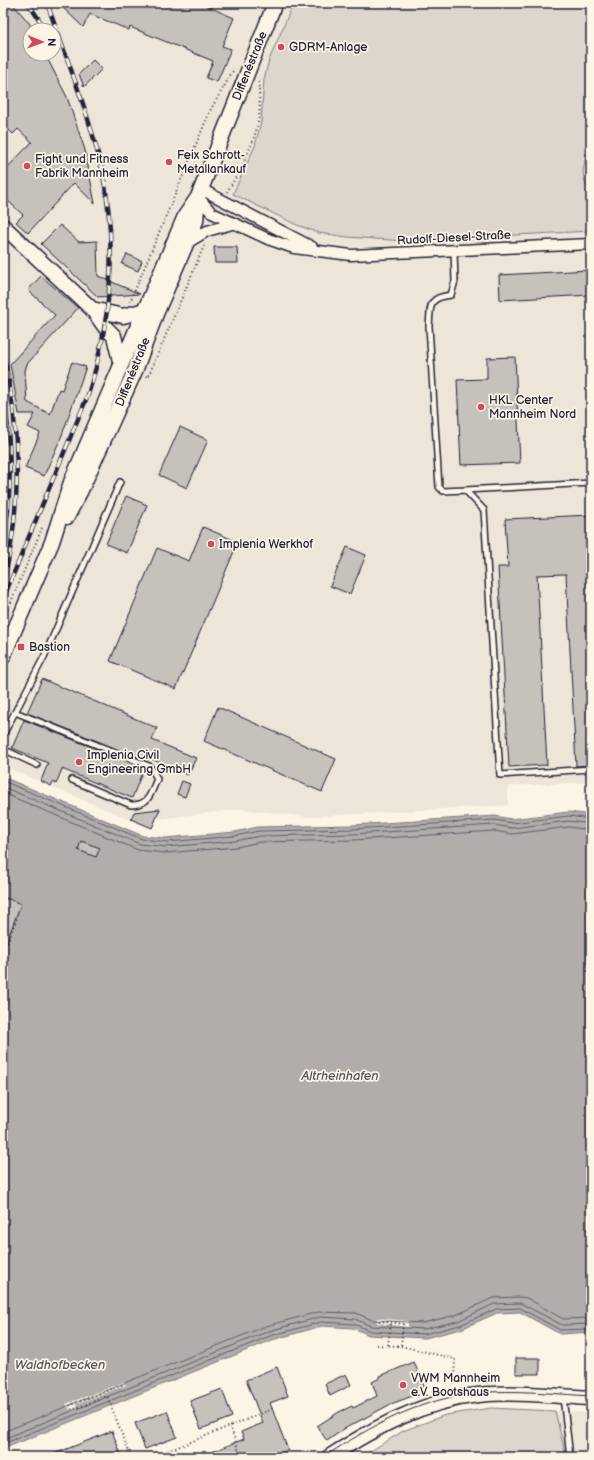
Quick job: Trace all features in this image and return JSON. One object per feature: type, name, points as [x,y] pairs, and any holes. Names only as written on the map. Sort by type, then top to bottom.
[{"type":"main road","name":"Diffenéstraße","points":[[3,657],[52,542],[71,482],[185,216],[199,193],[275,3]]},
{"type":"main road","name":"Diffenéstraße","points":[[52,542],[81,490],[130,383],[149,332],[196,221],[199,193]]},
{"type":"main road","points":[[3,226],[92,308],[105,327],[114,336],[121,365]]},
{"type":"main road","points":[[92,308],[123,316],[145,310]]},
{"type":"main road","points":[[123,316],[135,334],[143,350]]},
{"type":"main road","points":[[114,336],[149,332]]},
{"type":"main road","points":[[329,1457],[384,1424],[414,1411],[447,1400],[494,1394],[591,1398]]},
{"type":"street","name":"Rudolf-Diesel-Straße","points":[[199,193],[222,199],[319,251]]},
{"type":"street","name":"Rudolf-Diesel-Straße","points":[[199,193],[212,213],[232,224],[294,248],[351,255],[591,244]]},
{"type":"street","points":[[186,243],[207,231],[232,224]]},
{"type":"lane","points":[[454,251],[455,281],[451,295],[438,296],[431,304],[429,326],[438,487],[444,491],[591,483]]},
{"type":"lane","points":[[3,735],[44,657],[120,482]]},
{"type":"lane","points":[[465,490],[484,510],[500,775],[591,769]]},
{"type":"lane","points":[[15,712],[148,766],[153,771],[157,779],[148,800],[141,805],[131,805],[72,780]]},
{"type":"lane","points":[[3,749],[37,765]]},
{"type":"lane","points":[[563,1397],[570,1457]]},
{"type":"path","points":[[123,316],[210,111],[230,78],[236,64]]},
{"type":"path","points":[[222,199],[234,181],[253,139],[260,116],[260,74]]},
{"type":"path","points":[[148,377],[204,245],[208,241]]},
{"type":"path","points":[[3,834],[8,836]]},
{"type":"path","points":[[3,903],[6,898]]},
{"type":"path","points":[[3,953],[17,918]]},
{"type":"path","points":[[379,1321],[390,1324],[403,1324],[401,1346]]},
{"type":"path","points":[[388,1345],[390,1324]]},
{"type":"path","points":[[377,1345],[401,1346],[455,1359],[454,1384]]},
{"type":"path","points":[[122,1385],[70,1405],[72,1410],[105,1397],[131,1457]]},
{"type":"path","points":[[153,1457],[275,1408]]},
{"type":"path","points":[[230,1426],[241,1457]]},
{"type":"shaded area","points":[[3,3],[591,3],[591,782],[508,786],[508,805],[309,817],[242,809],[158,819],[152,829],[3,766]]},
{"type":"shaded area","points":[[375,3],[591,3],[591,150],[586,155],[583,172],[585,183],[591,192],[591,231],[404,241],[347,237],[319,233],[297,225],[233,194],[255,146],[261,122],[264,79],[269,60],[293,4],[313,7]]},
{"type":"shaded area","points":[[491,1408],[555,1411],[566,1457],[361,1457],[403,1431],[445,1415]]},
{"type":"shaded area","points":[[555,1411],[591,1413],[591,1457],[566,1457]]},
{"type":"water","name":"Altrheinhafen","points":[[3,777],[143,836],[166,838],[235,832],[258,827],[353,825],[495,816],[511,819],[569,812],[591,815],[591,1332],[560,1334],[520,1312],[497,1313],[461,1329],[425,1338],[369,1335],[353,1328],[322,1326],[272,1340],[3,1449]]},
{"type":"pier","points":[[377,1318],[408,1321],[408,1327],[377,1323]]},
{"type":"pier","points":[[124,1382],[126,1385],[76,1404],[78,1409],[71,1412],[69,1407],[67,1407],[66,1404]]},
{"type":"building","points":[[3,3],[12,3],[28,22],[22,22],[22,62],[49,62],[67,97],[85,150],[95,204],[74,183],[28,233],[16,222],[23,215],[3,196],[3,172],[32,142],[18,129],[13,134],[3,124]]},
{"type":"building","points":[[58,3],[200,3],[234,18],[222,46],[231,49],[217,82],[206,78],[213,61],[130,27],[129,30],[90,14],[83,27]]},
{"type":"building","points":[[93,60],[102,69],[84,87],[79,74]]},
{"type":"building","points":[[60,225],[79,242],[97,241],[98,276],[140,294],[98,297],[41,244]]},
{"type":"building","points":[[214,247],[237,247],[238,263],[215,263]]},
{"type":"building","points":[[127,254],[142,261],[138,271],[122,264]]},
{"type":"building","points":[[590,270],[591,295],[500,300],[499,275]]},
{"type":"building","points":[[41,276],[78,308],[27,364],[25,371],[27,402],[50,414],[59,389],[62,390],[72,362],[86,367],[62,435],[44,476],[25,468],[40,433],[28,427],[35,414],[19,414],[10,364],[55,315],[28,290]]},
{"type":"building","points":[[515,357],[520,463],[461,465],[457,380],[487,379],[487,358]]},
{"type":"building","points":[[180,427],[208,440],[187,488],[159,475]]},
{"type":"building","points":[[126,496],[147,505],[127,553],[106,544]]},
{"type":"building","points":[[591,515],[591,765],[576,766],[566,574],[537,575],[547,765],[509,767],[498,567],[508,567],[505,519]]},
{"type":"building","points":[[203,527],[238,542],[176,689],[110,661],[157,548],[189,561]]},
{"type":"building","points":[[347,547],[366,555],[350,594],[330,586]]},
{"type":"building","points":[[42,679],[157,728],[152,740],[196,758],[188,775],[149,758],[147,761],[27,713]]},
{"type":"building","points":[[218,707],[336,759],[322,792],[204,741]]},
{"type":"building","points":[[24,720],[144,768],[132,798],[62,769],[56,784],[53,782],[51,786],[41,781],[48,763],[12,748]]},
{"type":"building","points":[[182,781],[190,784],[185,797],[177,794]]},
{"type":"building","points":[[160,809],[152,828],[131,819],[134,812]]},
{"type":"building","points":[[81,841],[100,848],[96,857],[78,850]]},
{"type":"building","points":[[6,898],[21,904],[4,948],[3,905]]},
{"type":"building","points":[[516,1358],[540,1358],[540,1374],[516,1374]]},
{"type":"building","points":[[414,1362],[426,1391],[391,1404],[344,1429],[327,1441],[317,1426],[339,1412],[352,1406],[353,1408],[377,1396],[372,1382],[380,1378],[380,1376]]},
{"type":"building","points":[[277,1367],[288,1396],[270,1403],[288,1450],[270,1457],[199,1457],[244,1439],[241,1432],[263,1423],[246,1380]]},
{"type":"building","points":[[346,1374],[351,1385],[330,1396],[325,1384]]},
{"type":"building","points":[[222,1389],[232,1417],[201,1429],[190,1401]]},
{"type":"building","points":[[167,1411],[177,1437],[145,1449],[135,1423]]},
{"type":"building","points":[[112,1431],[122,1457],[49,1457],[49,1456]]},
{"type":"tram line","points":[[324,1457],[378,1424],[397,1415],[417,1407],[457,1396],[492,1392],[534,1392],[591,1396]]},
{"type":"railway","points":[[28,3],[41,22]]},
{"type":"railway","points":[[3,599],[88,395],[102,340],[110,284],[110,227],[102,170],[91,128],[47,3]]},
{"type":"railway","points":[[3,353],[13,411],[17,468],[14,526],[3,584]]},
{"type":"railway","points":[[3,391],[8,430],[10,470],[8,509],[3,548]]},
{"type":"place","name":"GDRM-Anlage","points":[[281,47]]},
{"type":"place","name":"Feix Schrott- Metallankauf","points":[[169,162]]},
{"type":"place","name":"Fight und Fitness Fabrik Mannheim","points":[[27,166]]},
{"type":"place","name":"HKL Center Mannheim Nord","points":[[481,407]]},
{"type":"place","name":"Implenia Werkhof","points":[[211,544]]},
{"type":"place","name":"Bastion","points":[[21,647]]},
{"type":"place","name":"Implenia Civil Engineering GmbH","points":[[79,762]]},
{"type":"place","name":"VWM Mannheim e.V. Bootshaus","points":[[403,1385]]},
{"type":"water label","name":"Waldhofbecken","points":[[60,1365]]}]
